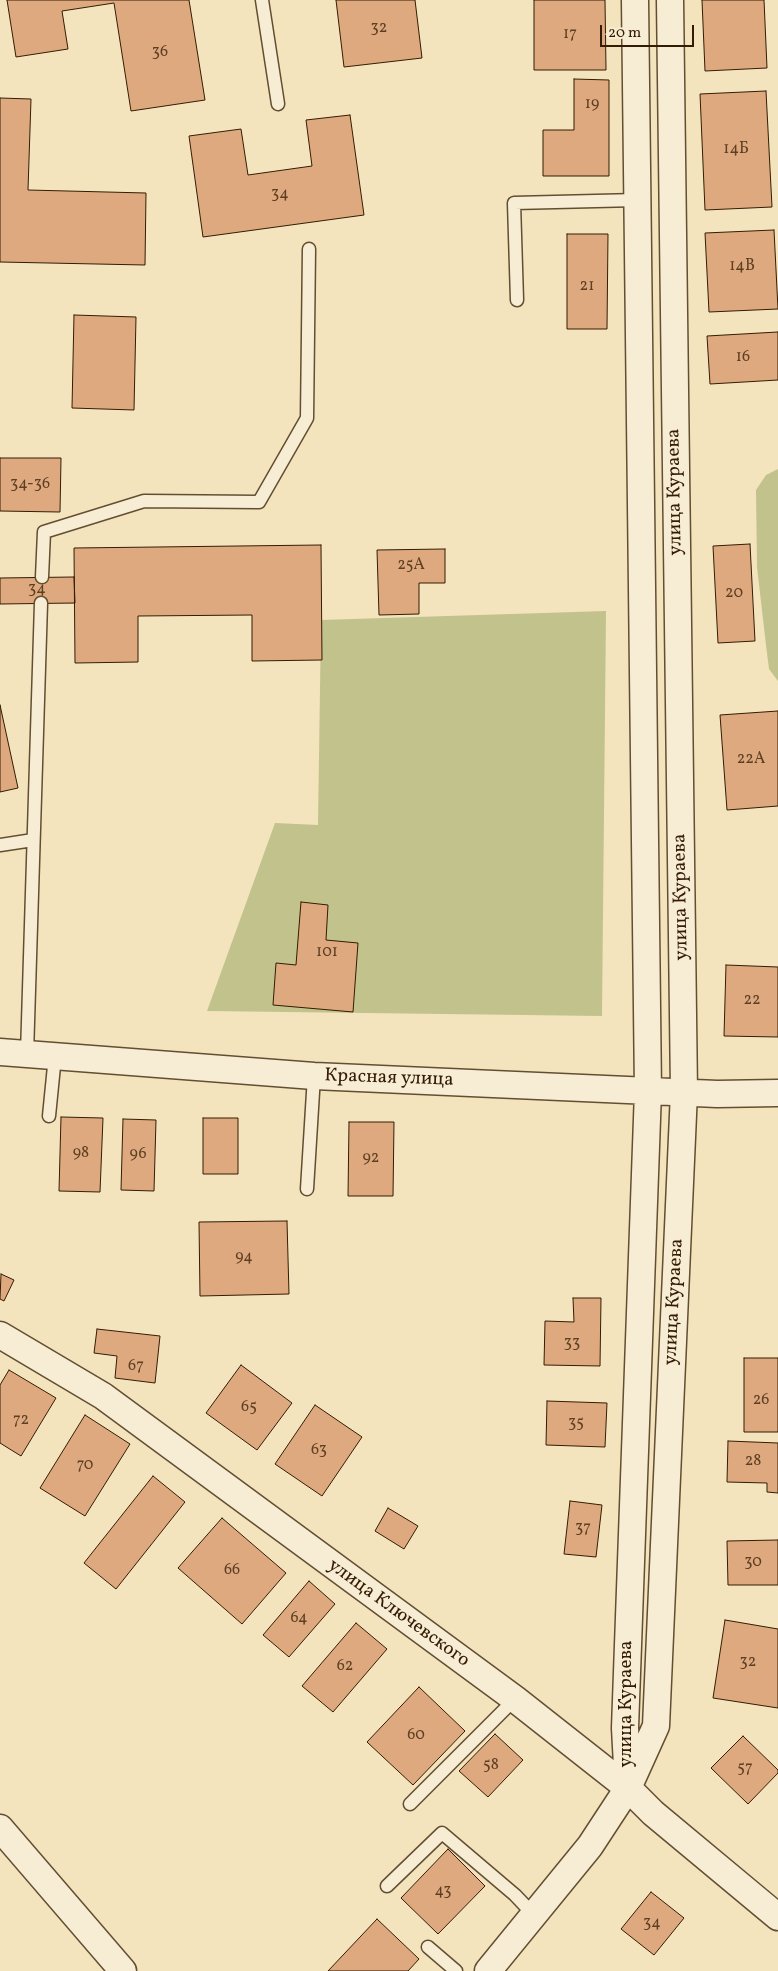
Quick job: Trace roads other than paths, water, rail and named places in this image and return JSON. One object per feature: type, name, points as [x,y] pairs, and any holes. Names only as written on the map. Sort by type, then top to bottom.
[{"type":"street","name":"улица Кураева","points":[[628,1788],[625,1718],[648,1091],[635,0]]},
{"type":"street","name":"улица Кураева","points":[[488,1971],[590,1846],[628,1788],[656,1726],[684,1092],[670,0]]},
{"type":"street","name":"Красная улица","points":[[0,1052],[314,1076],[717,1094],[778,1093]]},
{"type":"street","name":"улица Ключевского","points":[[0,1335],[103,1396],[514,1699],[628,1788],[653,1813],[778,1917]]},
{"type":"street","points":[[0,1828],[123,1971]]},
{"type":"lane","points":[[262,0],[278,104]]},
{"type":"lane","points":[[517,300],[514,203],[638,200]]},
{"type":"lane","points":[[42,577],[44,532],[144,501],[260,502],[307,418],[309,249]]},
{"type":"lane","points":[[27,1054],[41,603]]},
{"type":"lane","points":[[0,845],[33,840]]},
{"type":"lane","points":[[49,1116],[55,1056]]},
{"type":"lane","points":[[307,1189],[314,1076]]},
{"type":"lane","points":[[410,1804],[514,1699]]},
{"type":"lane","points":[[387,1886],[442,1833],[515,1895],[534,1915]]},
{"type":"lane","points":[[428,1948],[456,1971]]}]
